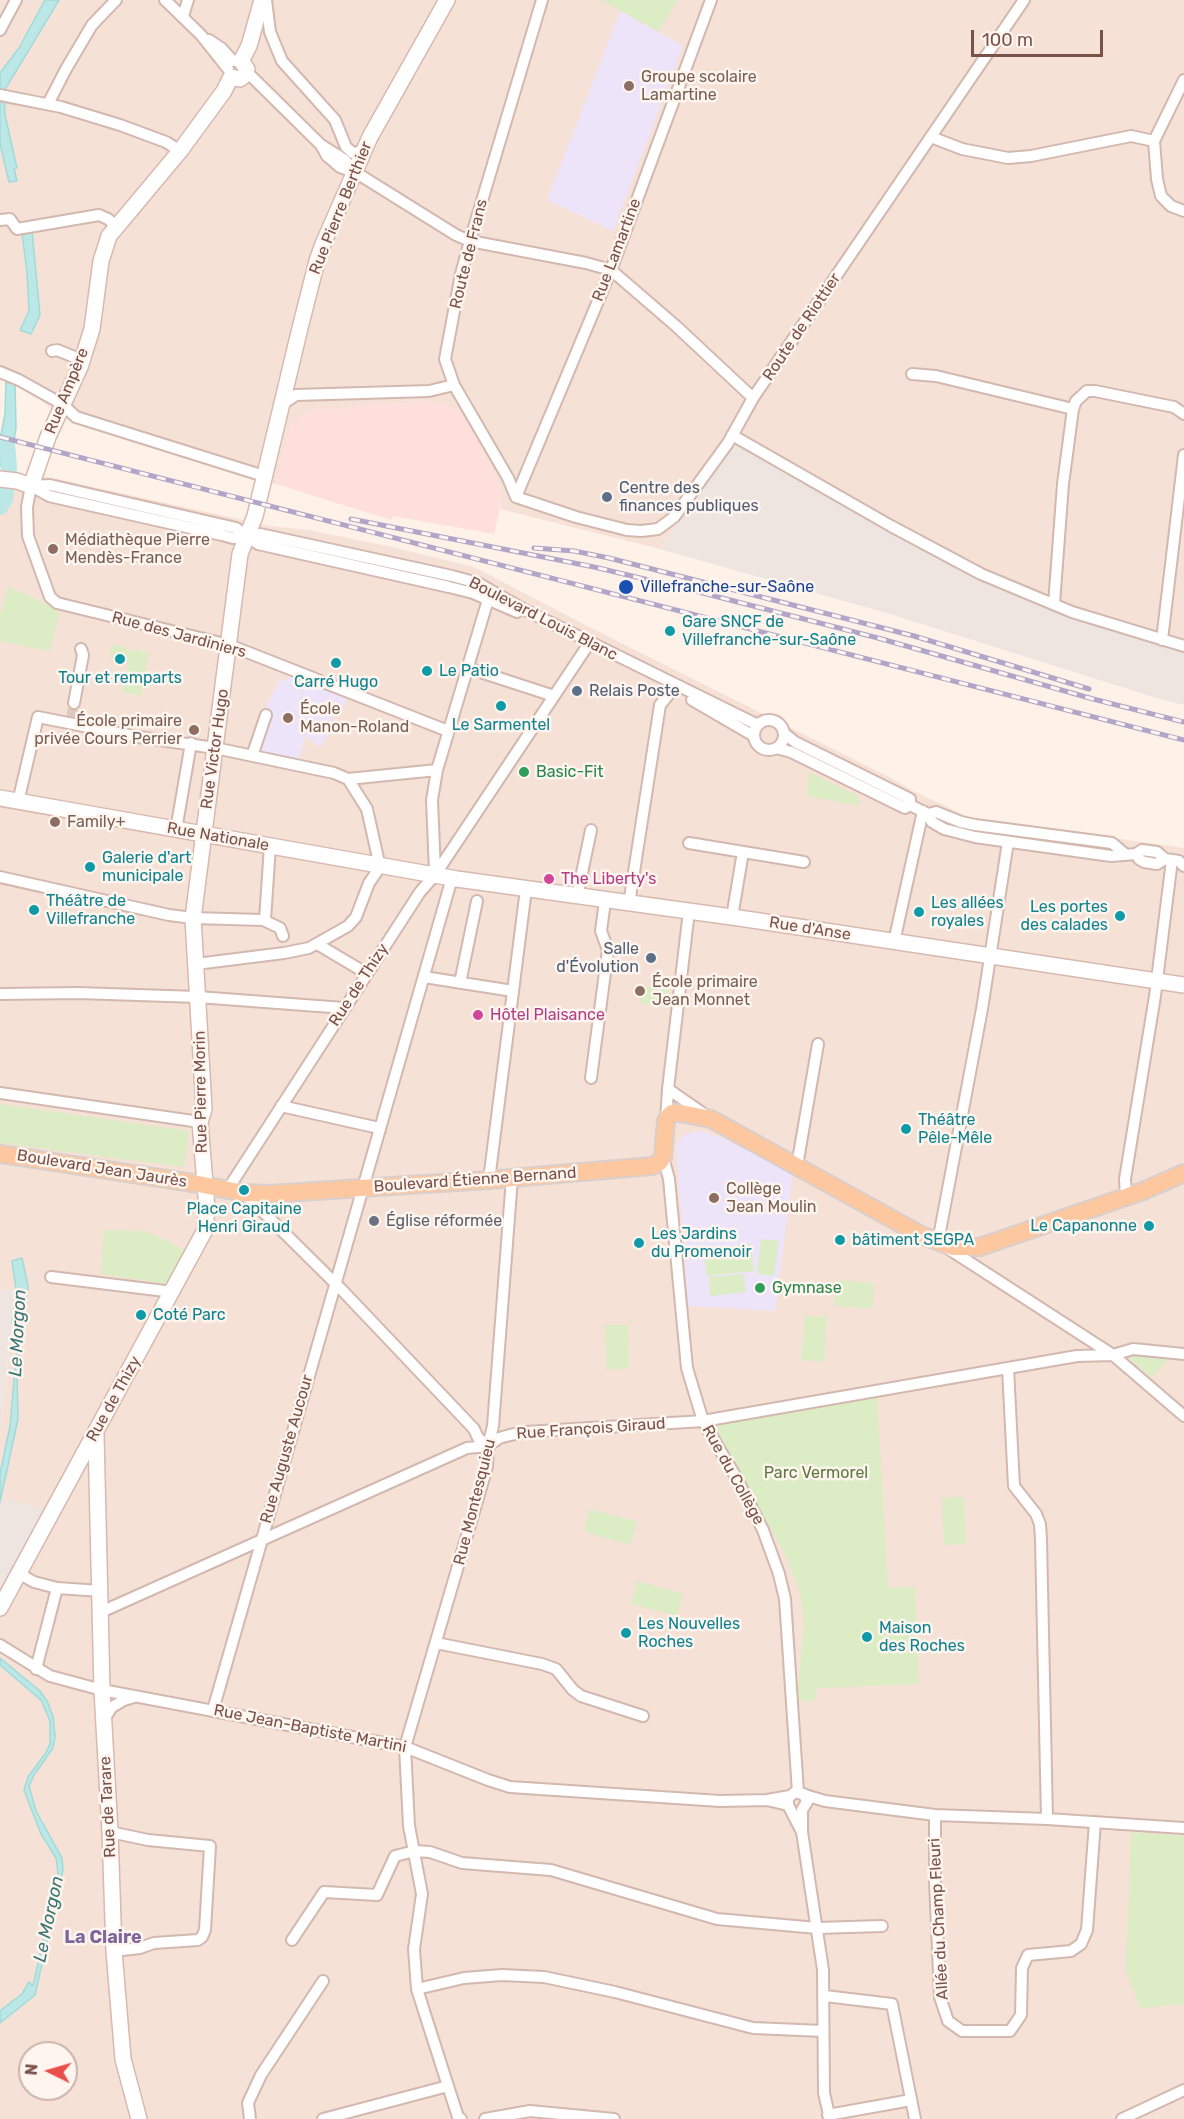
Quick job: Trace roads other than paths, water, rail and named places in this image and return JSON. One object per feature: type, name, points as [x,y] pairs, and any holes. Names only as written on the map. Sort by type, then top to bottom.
[{"type":"main road","name":"Rue Ampère","points":[[24,483],[72,388],[82,360],[92,329],[104,248],[116,226],[180,151],[224,91],[249,46],[264,0]]},
{"type":"main road","name":"Rue Pierre Berthier","points":[[246,536],[255,516],[317,261],[370,137],[447,0]]},
{"type":"main road","name":"Boulevard Louis Blanc","points":[[0,479],[24,483]]},
{"type":"main road","name":"Rue Victor Hugo","points":[[196,964],[193,918],[240,556],[246,536]]},
{"type":"main road","name":"Rue Nationale","points":[[0,798],[435,875]]},
{"type":"main road","name":"Rue d'Anse","points":[[435,875],[989,955],[1184,986]]},
{"type":"main road","name":"Rue Pierre Morin","points":[[196,964],[204,1109],[200,1122],[204,1185]]},
{"type":"main road","points":[[663,1157],[666,1121],[672,1113],[711,1119],[901,1225],[953,1247],[974,1247],[1126,1197],[1184,1173]]},
{"type":"main road","name":"Boulevard Jean Jaurès","points":[[0,1154],[236,1191]]},
{"type":"main road","name":"Boulevard Étienne Bernand","points":[[236,1191],[270,1194],[489,1180],[648,1167],[657,1165],[663,1157]]},
{"type":"main road","name":"Rue de Thizy","points":[[0,1608],[90,1441],[96,1435],[205,1230],[207,1209],[204,1185]]},
{"type":"main road","name":"Rue de Tarare","points":[[96,1435],[102,1690],[114,1951],[123,2059],[139,2119]]},
{"type":"main road","points":[[70,1481],[82,1478],[91,1481],[97,1492]]},
{"type":"street","points":[[0,30],[16,0]]},
{"type":"street","points":[[48,104],[92,25],[116,0]]},
{"type":"street","points":[[165,0],[201,35],[221,48],[255,90],[268,95],[321,145],[345,160],[355,172],[456,235],[470,241],[586,263],[611,270],[676,326],[753,398]]},
{"type":"street","points":[[183,16],[188,0]]},
{"type":"street","points":[[264,0],[270,32],[282,61],[335,120],[346,147],[357,154],[370,137]]},
{"type":"street","name":"Route de Frans","points":[[516,497],[508,478],[454,385],[445,360],[461,274],[542,0]]},
{"type":"street","name":"Rue Lamartine","points":[[516,497],[611,270],[711,0]]},
{"type":"street","name":"Route de Riottier","points":[[516,497],[576,517],[627,530],[658,530],[674,517],[732,435],[753,398],[1021,1]]},
{"type":"street","points":[[1184,80],[1154,141],[1157,179],[1161,196],[1171,206],[1184,211]]},
{"type":"street","points":[[2,96],[48,104],[120,125],[166,142],[180,151]]},
{"type":"street","points":[[931,137],[962,149],[1008,158],[1031,156],[1131,136],[1154,141]]},
{"type":"street","points":[[0,220],[10,219],[17,229],[99,216],[108,219],[116,226]]},
{"type":"street","points":[[52,351],[57,350],[82,360]]},
{"type":"street","points":[[2,372],[62,404],[76,417],[264,476]]},
{"type":"street","points":[[912,374],[936,376],[1073,409]]},
{"type":"street","points":[[281,405],[296,395],[429,391],[454,385]]},
{"type":"street","points":[[1054,604],[1063,484],[1073,409],[1081,395],[1087,391],[1095,391],[1173,407],[1184,414]]},
{"type":"street","points":[[732,435],[891,526],[981,574],[1072,612],[1184,646]]},
{"type":"street","points":[[1162,640],[1184,455]]},
{"type":"street","name":"Boulevard Louis Blanc","points":[[24,483],[49,496],[233,538],[246,536],[258,544],[490,595],[673,689],[754,736]]},
{"type":"street","name":"Rue des Jardiniers","points":[[24,483],[28,536],[50,597],[57,603],[229,645],[448,731]]},
{"type":"street","points":[[435,875],[432,800],[436,770],[490,595]]},
{"type":"street","name":"Boulevard Louis Blanc","points":[[588,644],[758,724]]},
{"type":"street","name":"Rue de Thizy","points":[[236,1191],[281,1106],[366,973],[420,892],[435,875],[588,644]]},
{"type":"street","points":[[74,703],[83,655],[81,649]]},
{"type":"street","points":[[468,668],[554,696]]},
{"type":"street","points":[[629,904],[660,705],[673,689]]},
{"type":"street","points":[[252,756],[266,715]]},
{"type":"street","points":[[18,801],[38,717],[70,721],[139,737],[191,743],[334,773],[348,779],[436,770]]},
{"type":"street","points":[[784,733],[782,743],[768,750],[761,748],[754,736],[758,724],[765,721],[775,722],[795,742],[910,799],[910,805]]},
{"type":"street","points":[[176,830],[191,743]]},
{"type":"street","points":[[776,748],[790,752],[905,808],[910,805]]},
{"type":"street","points":[[196,964],[284,953],[317,944],[348,926],[380,867],[367,808],[348,779]]},
{"type":"street","points":[[910,805],[961,822],[1112,843],[1144,862],[1158,864],[1177,861],[1125,1179],[1126,1197]]},
{"type":"street","points":[[926,812],[932,822],[975,837],[1111,856],[1130,854]]},
{"type":"street","points":[[894,942],[916,866],[926,812]]},
{"type":"street","points":[[577,897],[591,830]]},
{"type":"street","points":[[1008,842],[982,1009],[938,1242],[1113,1355],[1184,1416]]},
{"type":"street","points":[[689,843],[804,862]]},
{"type":"street","points":[[265,920],[270,846]]},
{"type":"street","points":[[732,917],[743,852]]},
{"type":"street","points":[[0,877],[193,918],[265,920],[280,928],[283,936]]},
{"type":"street","name":"Rue Auguste Aucour","points":[[213,1710],[452,878]]},
{"type":"street","points":[[489,1180],[526,889]]},
{"type":"street","points":[[460,983],[477,901]]},
{"type":"street","points":[[591,1078],[608,950],[601,932],[605,901]]},
{"type":"street","points":[[666,1121],[688,911]]},
{"type":"street","points":[[317,944],[366,973]]},
{"type":"street","points":[[424,977],[513,991]]},
{"type":"street","points":[[0,994],[78,993],[198,997],[344,1008]]},
{"type":"street","points":[[797,1166],[818,1044]]},
{"type":"street","points":[[668,1089],[711,1119]]},
{"type":"street","points":[[0,1093],[200,1122]]},
{"type":"street","points":[[281,1106],[379,1128]]},
{"type":"street","name":"Rue du Collège","points":[[663,1157],[669,1179],[687,1368],[703,1421],[755,1513],[779,1574],[785,1599],[790,1647],[797,1802]]},
{"type":"street","name":"Rue Montesquieu","points":[[461,2119],[458,2117],[417,1989],[414,1949],[422,1894],[409,1826],[405,1747],[487,1467],[488,1446],[493,1426],[512,1178]]},
{"type":"street","points":[[236,1191],[334,1283],[488,1446]]},
{"type":"street","points":[[974,1247],[978,1262],[985,1273]]},
{"type":"street","points":[[51,1277],[173,1292]]},
{"type":"street","name":"Rue François Giraud","points":[[1077,1356],[1094,1349],[1096,1345]]},
{"type":"street","name":"Rue François Giraud","points":[[101,1612],[467,1448],[488,1446],[499,1438],[526,1432],[703,1421],[1077,1356],[1113,1355],[1133,1349],[1184,1354]]},
{"type":"street","points":[[1008,1368],[1014,1486],[1020,1497],[1036,1514],[1041,1532],[1047,1819]]},
{"type":"street","points":[[20,1574],[34,1582],[57,1588],[101,1591]]},
{"type":"street","points":[[36,1669],[57,1588]]},
{"type":"street","points":[[436,1643],[542,1664],[556,1669],[581,1696],[643,1716]]},
{"type":"street","name":"Rue Jean-Baptiste Martini","points":[[0,1645],[50,1676],[102,1690],[405,1747],[510,1787],[720,1801],[825,1801],[935,1815],[1047,1819],[1184,1828]]},
{"type":"street","points":[[104,1719],[112,1707],[136,1696]]},
{"type":"street","points":[[797,1802],[825,1996],[824,2093],[829,2117],[911,2100]]},
{"type":"street","name":"Allée du Champ Fleuri","points":[[935,1815],[935,1881],[940,1997],[948,2021],[962,2031],[1010,2031],[1021,2015],[1022,1968],[1028,1955],[1071,1951],[1082,1944],[1087,1930],[1095,1822]]},
{"type":"street","points":[[110,1832],[148,1840],[210,1846],[205,1929],[202,1937],[198,1940],[154,1943],[140,1948],[114,1951]]},
{"type":"street","points":[[292,1940],[324,1892],[377,1894],[395,1856],[415,1851],[430,1852],[462,1863],[551,1870],[717,1919],[817,1928],[882,1926]]},
{"type":"street","points":[[417,1989],[464,1978],[502,1975],[544,1977],[615,1992],[753,2028],[824,2031]]},
{"type":"street","points":[[250,2119],[248,2103],[261,2075],[322,1981]]},
{"type":"street","points":[[825,1996],[892,2004],[915,2119]]},
{"type":"street","points":[[323,2119],[448,2086]]},
{"type":"street","points":[[1122,2119],[1184,2090]]},
{"type":"street","points":[[485,2119],[518,2117],[530,2111],[614,2119]]},
{"type":"water","points":[[45,0],[59,0],[4,91],[5,115],[17,168],[14,169],[17,181],[9,182],[0,144],[0,73],[19,48]]},
{"type":"water","points":[[32,231],[40,315],[31,334],[20,330],[29,311],[22,234]]},
{"type":"water","points":[[6,379],[15,383],[16,428],[12,452],[16,468],[0,466]]},
{"type":"water","points":[[22,1258],[28,1286],[17,1375],[18,1419],[0,1502],[0,1474],[10,1426],[19,1323],[12,1323],[16,1289],[12,1261]]},
{"type":"water","points":[[0,1658],[40,1691],[53,1716],[55,1737],[53,1748],[29,1786],[36,1811],[62,1858],[63,1870],[35,1995],[0,2023],[0,2011],[22,1994],[29,1982],[33,1986],[58,1873],[56,1858],[41,1834],[24,1790],[28,1777],[50,1744],[50,1721],[41,1700],[0,1665]]},
{"type":"waterway","name":"Le Morgon","points":[[0,507],[5,499],[9,467],[7,444]]},
{"type":"tunnel","points":[[71,719],[74,703]]},
{"type":"railway","points":[[0,437],[1184,740]]},
{"type":"railway","points":[[351,519],[594,567],[695,591],[878,638],[1093,699],[1184,722]]},
{"type":"railway","points":[[534,548],[574,551],[609,558],[914,636],[1089,689]]},
{"type":"place","name":"Groupe scolaire Lamartine","points":[[629,86]]},
{"type":"place","name":"Centre des finances publiques","points":[[607,497]]},
{"type":"place","name":"Médiathèque Pierre Mendès-France","points":[[53,549]]},
{"type":"place","name":"Villefranche-sur-Saône","points":[[626,587]]},
{"type":"place","name":"Gare SNCF de Villefranche-sur-Saône","points":[[670,631]]},
{"type":"place","name":"Tour et remparts","points":[[120,659]]},
{"type":"place","name":"Carré Hugo","points":[[336,663]]},
{"type":"place","name":"Le Patio","points":[[427,671]]},
{"type":"place","name":"Relais Poste","points":[[577,691]]},
{"type":"place","name":"Le Sarmentel","points":[[501,706]]},
{"type":"place","name":"École Manon-Roland","points":[[288,718]]},
{"type":"place","name":"École primaire privée Cours Perrier","points":[[194,730]]},
{"type":"place","name":"Basic-Fit","points":[[524,772]]},
{"type":"place","name":"Family+","points":[[55,822]]},
{"type":"place","name":"Galerie d'art municipale","points":[[90,867]]},
{"type":"place","name":"The Liberty's","points":[[549,879]]},
{"type":"place","name":"Théâtre de Villefranche","points":[[34,910]]},
{"type":"place","name":"Les allées royales","points":[[919,912]]},
{"type":"place","name":"Les portes des calades","points":[[1120,916]]},
{"type":"place","name":"Salle d'Évolution","points":[[651,958]]},
{"type":"place","name":"École primaire Jean Monnet","points":[[640,991]]},
{"type":"place","name":"Hôtel Plaisance","points":[[478,1015]]},
{"type":"place","name":"Théâtre Pêle-Mêle","points":[[906,1129]]},
{"type":"place","name":"Place Capitaine Henri Giraud","points":[[244,1190]]},
{"type":"place","name":"Collège Jean Moulin","points":[[714,1198]]},
{"type":"place","name":"Église réformée","points":[[374,1221]]},
{"type":"place","name":"Le Capanonne","points":[[1149,1226]]},
{"type":"place","name":"bâtiment SEGPA","points":[[840,1240]]},
{"type":"place","name":"Les Jardins du Promenoir","points":[[639,1243]]},
{"type":"place","name":"Gymnase","points":[[760,1288]]},
{"type":"place","name":"Coté Parc","points":[[141,1315]]},
{"type":"place","name":"Les Nouvelles Roches","points":[[626,1633]]},
{"type":"place","name":"Maison des Roches","points":[[867,1637]]},
{"type":"district","name":"La Claire","points":[[103,1938]]},
{"type":"park label","name":"Parc Vermorel","points":[[816,1473]]}]
